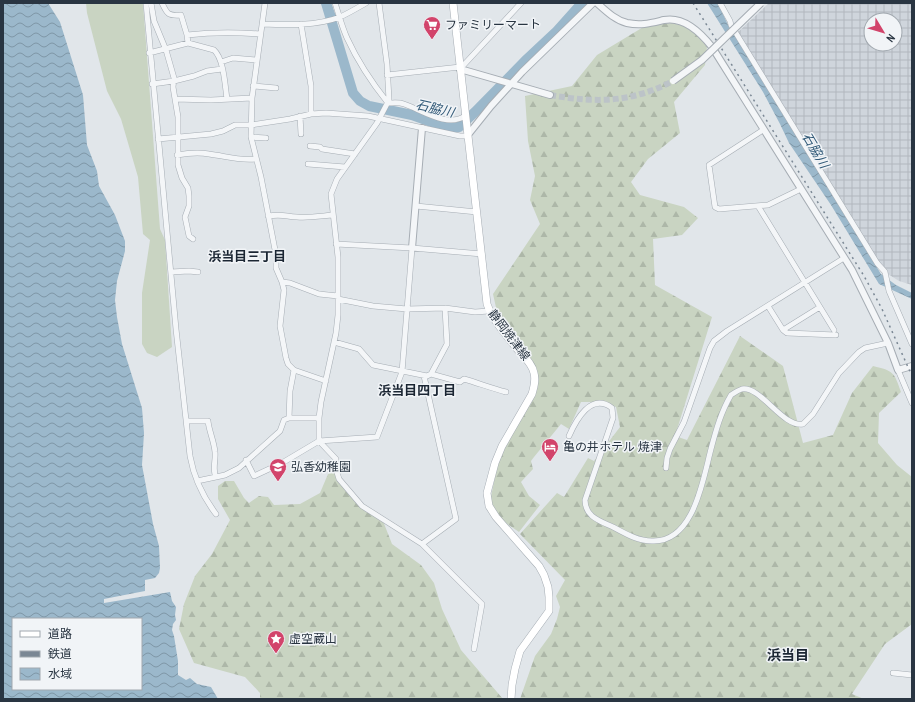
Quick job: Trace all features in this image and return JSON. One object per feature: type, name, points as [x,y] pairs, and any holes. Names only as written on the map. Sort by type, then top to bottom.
[{"type":"main road","name":"静岡焼津線","points":[[453,3],[487,304],[489,311],[531,365],[535,374],[532,394],[502,446],[495,463],[487,492],[489,506],[496,517],[544,575],[550,597],[549,611],[520,650],[514,674],[512,699]]},
{"type":"street","points":[[146,3],[152,84],[190,456],[192,468],[204,497],[216,514]]},
{"type":"street","points":[[151,3],[154,22],[165,48],[174,78],[173,87],[178,117],[178,164],[182,178],[188,188],[189,206],[185,217],[188,236],[193,239]]},
{"type":"street","points":[[162,3],[167,13],[170,15],[181,15],[188,43]]},
{"type":"street","points":[[265,3],[253,86],[251,137],[261,177],[276,255],[276,268],[282,282],[283,295],[280,326],[288,364],[294,370],[326,381]]},
{"type":"street","points":[[335,3],[338,17],[353,51],[365,71],[388,103]]},
{"type":"street","points":[[262,24],[301,24],[327,20],[338,17],[366,3]]},
{"type":"street","points":[[379,3],[387,64],[389,100],[379,119],[334,185],[331,200],[338,257],[338,315],[319,418],[319,441],[336,459],[336,469],[339,480],[362,506],[422,544],[482,604],[474,648]]},
{"type":"street","points":[[460,68],[521,3]]},
{"type":"street","points":[[158,138],[223,131],[234,125],[251,125],[311,114],[354,115],[460,136],[467,132],[510,83],[593,3]]},
{"type":"street","points":[[597,3],[611,15],[626,23],[643,25],[672,20],[684,23],[696,30],[712,47],[852,270],[888,343],[912,403]]},
{"type":"street","points":[[720,3],[730,21],[731,26],[877,263],[885,272],[889,291],[912,344]]},
{"type":"street","points":[[673,81],[702,60],[761,3]]},
{"type":"street","points":[[301,24],[311,86],[311,114]]},
{"type":"street","points":[[187,35],[213,32],[260,34]]},
{"type":"street","points":[[149,53],[188,43],[214,50],[218,53],[221,62],[227,99]]},
{"type":"street","points":[[221,62],[233,58],[257,60]]},
{"type":"street","points":[[387,75],[460,68],[550,95]]},
{"type":"street","points":[[152,84],[174,81],[206,71],[222,69]]},
{"type":"street","points":[[253,86],[276,88]]},
{"type":"street","points":[[175,99],[204,100],[252,98]]},
{"type":"street","points":[[388,103],[404,104],[425,114],[454,121],[466,117]]},
{"type":"street","points":[[300,116],[301,134]]},
{"type":"street","points":[[246,460],[254,476],[282,463],[319,441],[377,436],[402,372],[422,128]]},
{"type":"street","points":[[763,130],[709,165],[715,207],[719,209],[768,205],[801,189]]},
{"type":"street","points":[[251,137],[266,138]]},
{"type":"street","points":[[310,146],[355,154]]},
{"type":"street","points":[[177,155],[199,153],[240,160],[256,159]]},
{"type":"street","points":[[308,164],[345,167]]},
{"type":"street","points":[[416,206],[477,212]]},
{"type":"street","points":[[758,206],[835,332],[787,333],[783,330],[768,306]]},
{"type":"street","points":[[268,216],[280,214],[301,217],[333,215]]},
{"type":"street","points":[[336,244],[412,248],[482,254]]},
{"type":"street","points":[[666,468],[670,449],[684,422],[710,348],[714,342],[727,331],[844,258]]},
{"type":"street","points":[[171,272],[198,272]]},
{"type":"street","points":[[282,282],[290,283],[319,294],[373,306],[407,309],[445,308],[475,312],[489,311]]},
{"type":"street","points":[[783,330],[820,307]]},
{"type":"street","points":[[431,374],[447,344],[445,308]]},
{"type":"street","points":[[334,342],[359,349],[373,365],[424,376],[431,374],[460,382],[464,379],[506,392]]},
{"type":"street","points":[[569,436],[574,424],[584,411],[591,406],[599,403],[608,405],[612,408],[613,418],[585,500],[585,506],[588,513],[596,519],[637,539],[654,542],[677,533],[684,525],[693,509],[701,488],[717,426],[731,395],[743,389],[750,391],[760,397],[794,424],[803,424],[813,414],[839,373],[859,352],[865,348],[888,343]]},
{"type":"street","points":[[898,370],[912,366]]},
{"type":"street","points":[[290,418],[290,391],[294,370]]},
{"type":"street","points":[[422,544],[456,519],[424,376]]},
{"type":"street","points":[[197,481],[225,475],[239,468],[246,460],[280,431],[284,420],[290,418],[319,418]]},
{"type":"street","points":[[187,421],[208,420],[208,430],[215,451],[214,474],[216,477]]},
{"type":"street","points":[[893,673],[912,675]]},
{"type":"shaded area","points":[[769,3],[912,3],[912,285],[899,281],[888,274],[878,261],[737,33]]},
{"type":"green space","points":[[86,3],[143,3],[160,229],[165,240],[172,347],[157,357],[147,353],[142,344],[142,293],[150,240],[143,234],[138,177],[121,119],[107,91],[87,13]]},
{"type":"green space","points":[[672,23],[687,27],[699,33],[707,47],[705,65],[674,102],[680,133],[648,159],[631,182],[640,195],[684,207],[698,218],[682,235],[653,239],[655,285],[712,317],[675,436],[687,440],[740,336],[783,366],[803,443],[833,435],[852,393],[873,366],[885,369],[892,373],[897,380],[901,392],[879,413],[878,443],[897,465],[912,477],[912,624],[885,644],[852,694],[864,699],[520,699],[535,656],[551,634],[557,619],[560,607],[556,596],[565,580],[520,534],[557,493],[564,497],[588,458],[594,461],[620,427],[616,407],[600,402],[581,402],[569,429],[561,424],[531,461],[533,469],[521,482],[529,496],[540,505],[519,532],[500,519],[490,502],[498,461],[538,387],[537,370],[497,312],[493,294],[540,224],[530,200],[535,176],[528,141],[525,96],[572,86],[597,55],[645,26]]},
{"type":"green space","points":[[334,471],[345,490],[383,521],[392,544],[421,565],[434,583],[442,609],[461,650],[503,699],[260,699],[260,693],[245,677],[194,663],[179,629],[184,604],[195,576],[212,554],[230,520],[218,499],[218,486],[225,481],[234,481],[244,498],[249,503],[259,496],[268,497],[274,505],[300,504],[320,493],[328,474]]},
{"type":"water","points":[[3,3],[48,3],[60,22],[83,95],[87,145],[97,171],[99,186],[115,215],[125,241],[125,251],[117,281],[115,300],[122,344],[142,408],[144,433],[142,465],[153,524],[159,546],[160,568],[159,573],[155,578],[145,580],[145,591],[104,599],[104,603],[170,592],[172,601],[176,607],[176,620],[173,624],[172,630],[178,661],[178,675],[186,680],[190,678],[197,684],[211,687],[218,699],[3,699]]},
{"type":"water","points":[[321,3],[331,3],[336,16],[327,18]]},
{"type":"water","points":[[707,3],[718,3],[728,25],[881,274],[896,285],[912,293],[912,299],[879,284],[831,205],[789,143],[763,92]]},
{"type":"waterway","name":"石脇川","points":[[326,3],[353,93],[360,101],[369,106],[412,115],[448,128],[459,127],[556,32],[582,3]]},
{"type":"tunnel","points":[[550,95],[567,98],[598,100],[613,99],[642,94],[673,81]]},
{"type":"railway","points":[[693,3],[864,276],[882,309],[912,376]]},
{"type":"place","name":"ファミリーマート","points":[[432,40]]},
{"type":"place","name":"亀の井ホテル 焼津","points":[[550,462]]},
{"type":"place","name":"弘香幼稚園","points":[[278,482]]},
{"type":"place","name":"虚空蔵山","points":[[276,654]]},
{"type":"district","name":"浜当目三丁目","points":[[247,256]]},
{"type":"district","name":"浜当目四丁目","points":[[417,390]]},
{"type":"district","name":"浜当目","points":[[788,655]]}]
